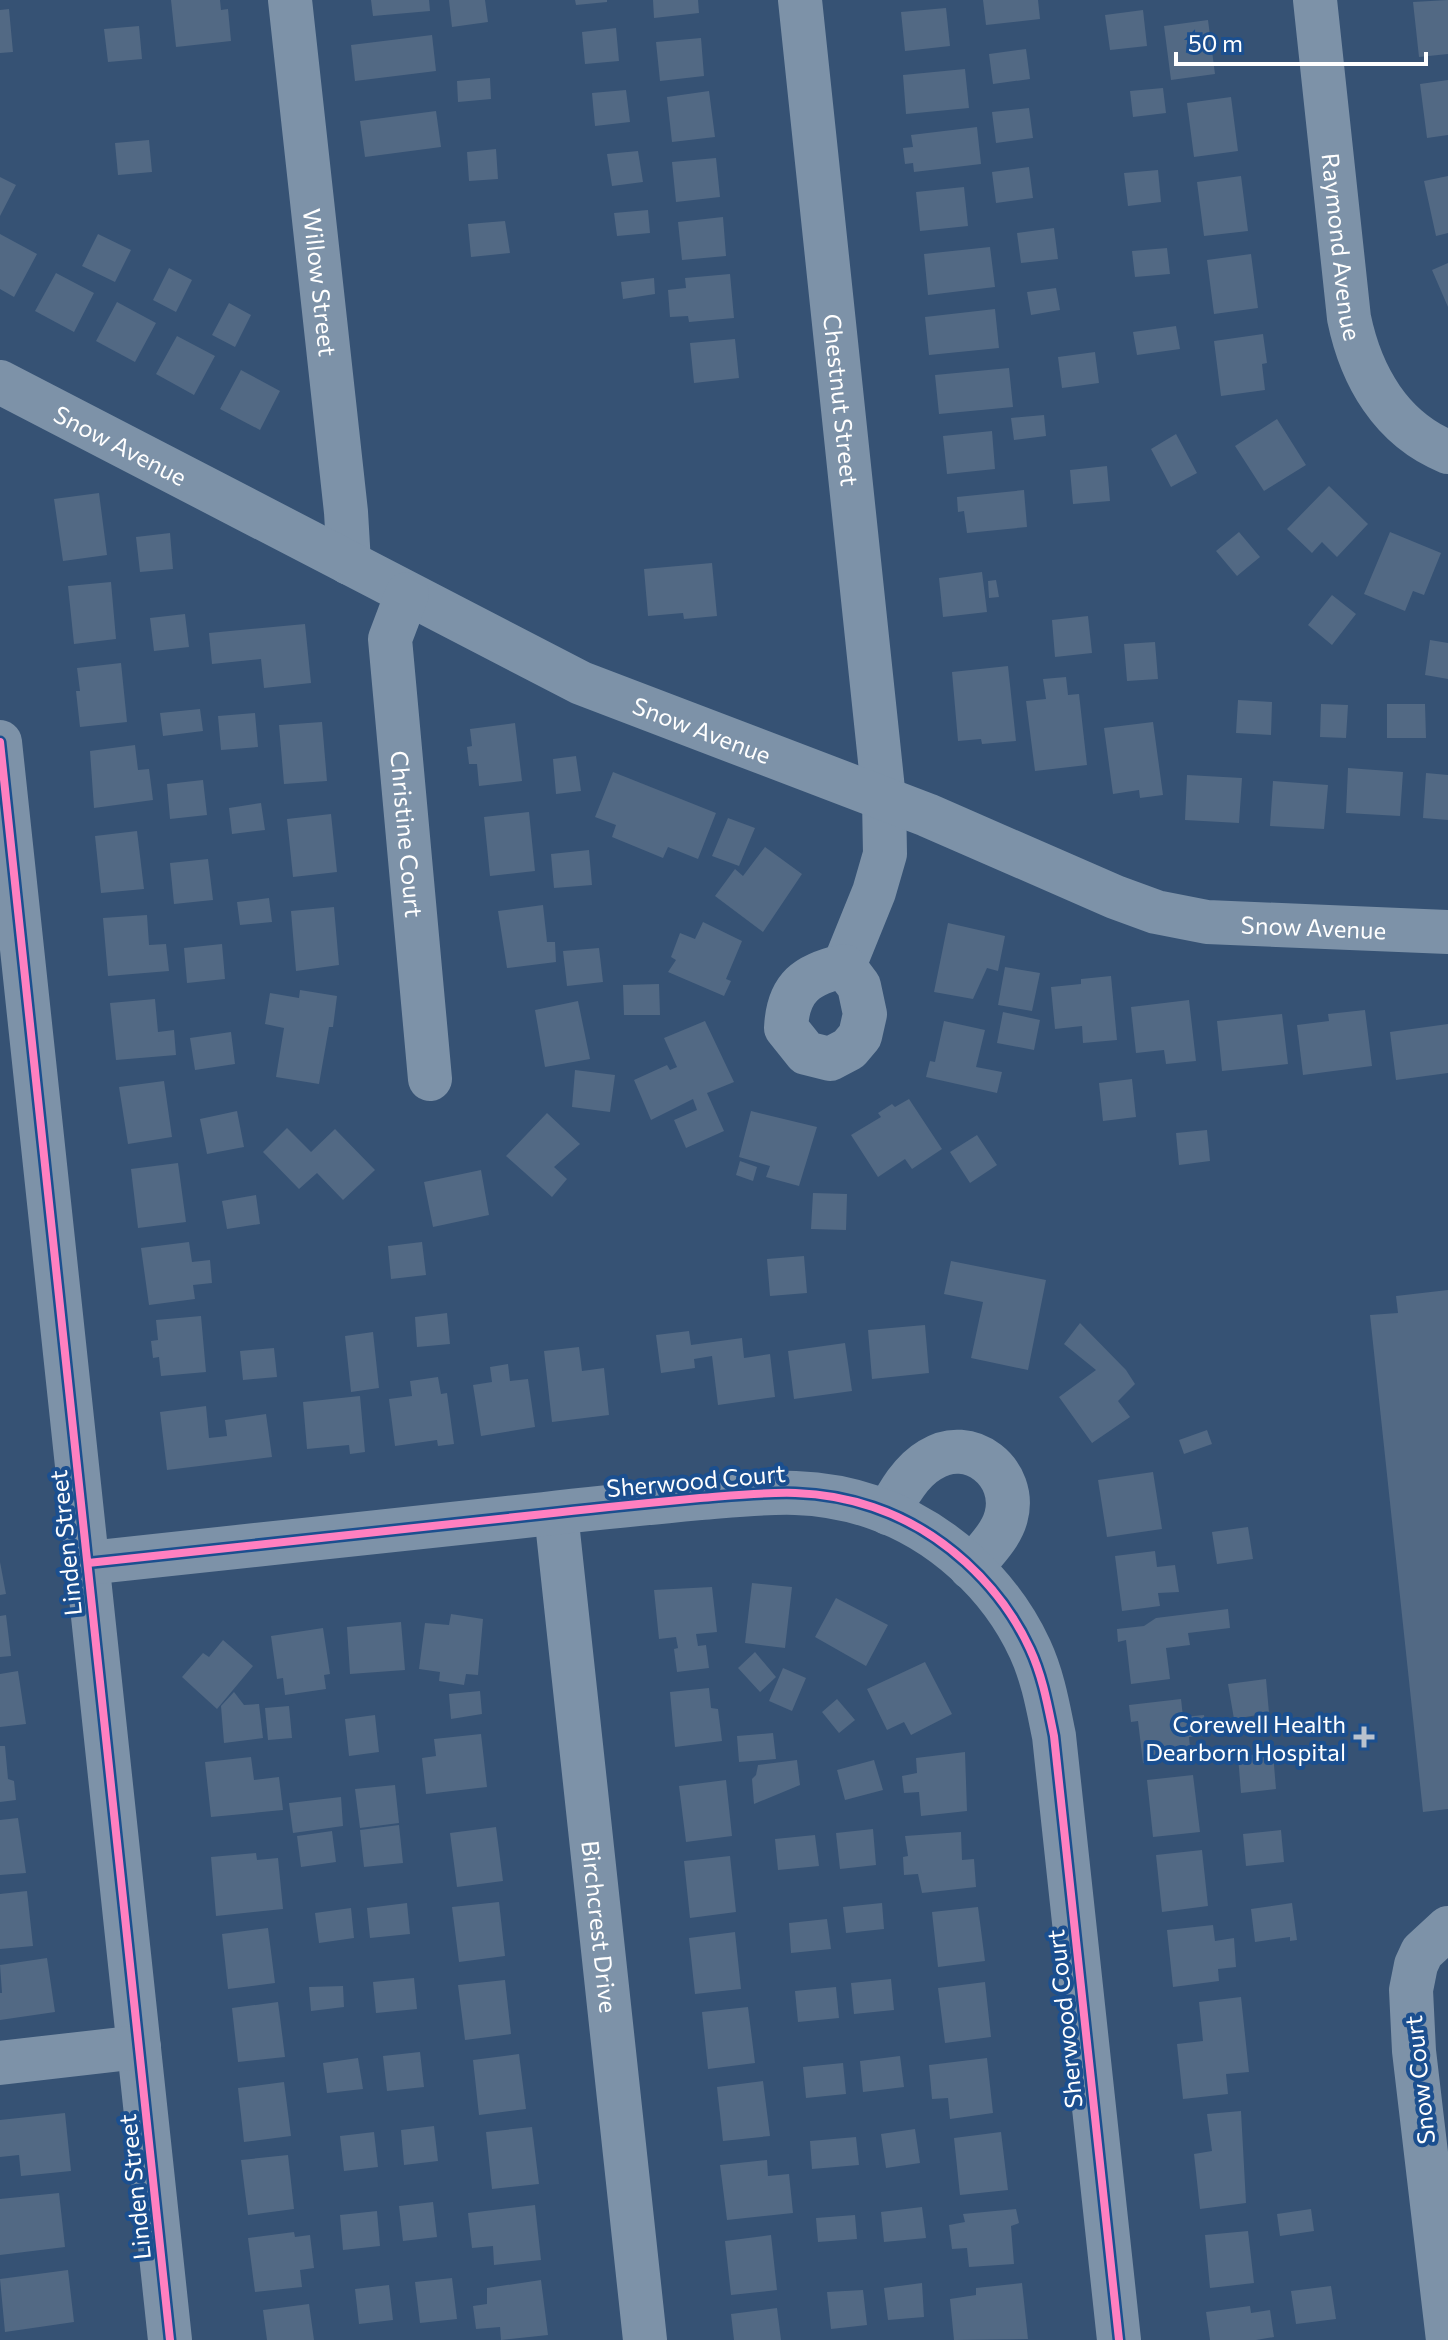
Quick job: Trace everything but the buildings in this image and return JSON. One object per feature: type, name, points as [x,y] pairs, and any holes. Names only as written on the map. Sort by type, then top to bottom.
[{"type":"street","name":"Willow Street","points":[[290,0],[349,563]]},
{"type":"street","name":"Chestnut Street","points":[[800,0],[884,799],[885,854],[874,892],[844,966]]},
{"type":"street","name":"Raymond Avenue","points":[[1315,0],[1354,343],[1375,390],[1390,411],[1408,429],[1448,452]]},
{"type":"street","name":"Snow Avenue","points":[[0,382],[581,683],[884,799],[1156,912],[1207,922],[1448,932]]},
{"type":"street","name":"Christine Court","points":[[407,594],[390,639],[430,1079]]},
{"type":"street","name":"Linden Street","points":[[0,742],[4,823],[88,1563],[170,2340]]},
{"type":"street","points":[[888,1513],[912,1477],[930,1460],[951,1451],[970,1451],[987,1461],[999,1475],[1006,1493],[1007,1514],[1000,1531],[971,1568]]},
{"type":"street","name":"Sherwood Court","points":[[88,1563],[790,1491],[832,1495],[888,1513],[931,1535],[971,1568],[1005,1605],[1030,1649],[1044,1687],[1054,1736],[1119,2340]]},
{"type":"street","name":"Birchcrest Drive","points":[[556,1513],[645,2340]]},
{"type":"street","name":"Snow Court","points":[[1448,1928],[1422,1952],[1411,1990],[1414,2051],[1448,2340]]},
{"type":"street","points":[[0,2063],[139,2047]]},
{"type":"cycle path","points":[[0,742],[170,2340]]},
{"type":"cycle path","points":[[88,1563],[766,1493],[808,1494],[851,1500],[898,1517],[945,1545],[985,1582],[1017,1625],[1035,1660],[1047,1703],[1054,1736],[1119,2340]]},
{"type":"place","name":"Corewell Health Dearborn Hospital","points":[[1364,1737]]}]
